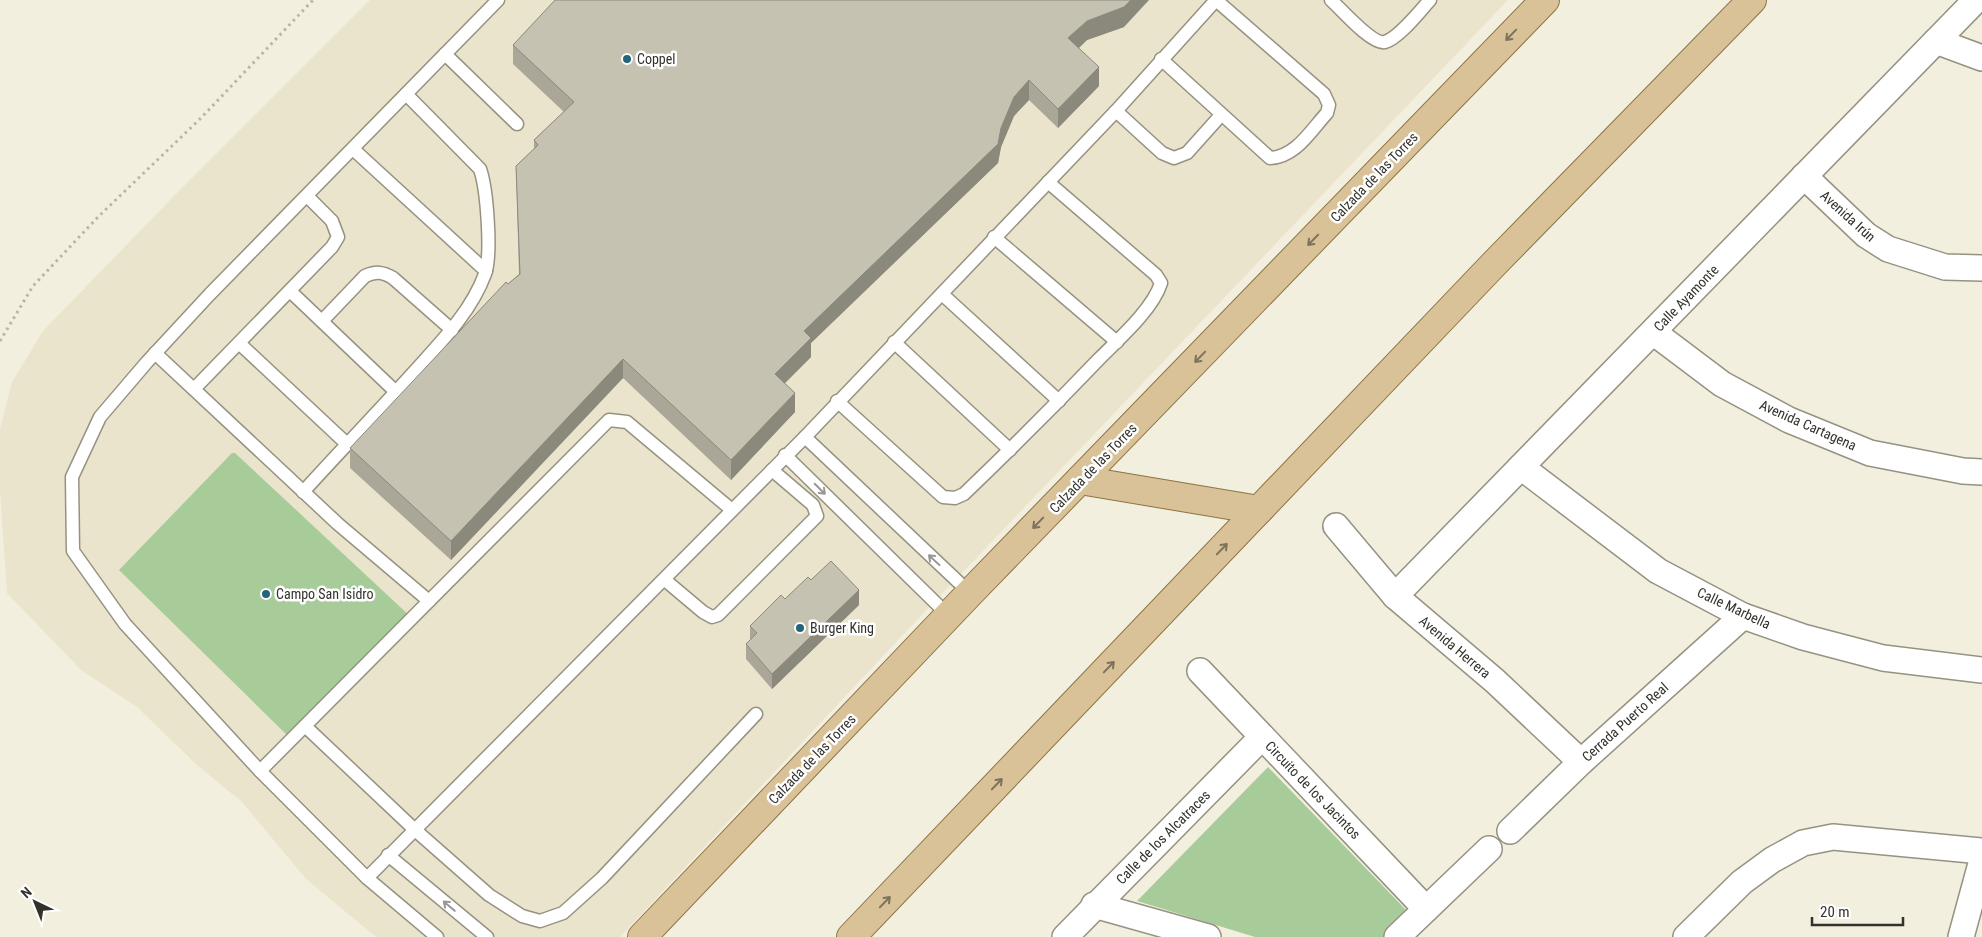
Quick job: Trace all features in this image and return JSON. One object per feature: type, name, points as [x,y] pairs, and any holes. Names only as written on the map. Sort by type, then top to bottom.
[{"type":"main road","name":"Calzada de las Torres","points":[[642,937],[970,593],[1545,0]]},
{"type":"main road","points":[[851,937],[1493,265],[1752,0]]},
{"type":"main road","points":[[1080,480],[1259,510]]},
{"type":"street","name":"Calle Ayamonte","points":[[1395,596],[1976,0]]},
{"type":"street","points":[[1936,41],[1982,58]]},
{"type":"street","name":"Avenida Irún","points":[[1804,176],[1866,236],[1888,249],[1945,267],[1982,268]]},
{"type":"street","name":"Avenida Cartagena","points":[[1653,332],[1722,384],[1789,420],[1870,453],[1963,471],[1982,472]]},
{"type":"street","name":"Calle Marbella","points":[[1521,467],[1658,571],[1743,616],[1803,638],[1883,658],[1982,670]]},
{"type":"street","name":"Avenida Herrera","points":[[1336,526],[1395,596],[1495,681],[1581,762]]},
{"type":"street","name":"Cerrada Puerto Real","points":[[1510,831],[1581,762],[1743,616]]},
{"type":"street","name":"Circuito de los Jacintos","points":[[1200,671],[1426,909]]},
{"type":"street","name":"Calle de los Alcatraces","points":[[1065,937],[1094,905],[1262,737]]},
{"type":"street","points":[[1686,937],[1742,882],[1772,860],[1803,843],[1833,837],[1982,851]]},
{"type":"street","points":[[1397,937],[1489,849]]},
{"type":"street","points":[[1962,937],[1982,860]]},
{"type":"street","points":[[1094,905],[1208,937]]},
{"type":"lane","points":[[437,937],[368,878],[260,771],[125,624],[74,551],[72,477],[100,417],[155,353],[498,0]]},
{"type":"lane","points":[[368,878],[414,829],[666,580],[1116,111],[1161,59],[1216,0],[1324,94],[1330,105],[1327,113],[1292,152],[1282,158],[1270,158],[1161,59]]},
{"type":"lane","points":[[1332,0],[1374,40],[1384,42],[1397,34],[1430,0]]},
{"type":"lane","points":[[444,54],[517,124]]},
{"type":"lane","points":[[303,492],[452,330],[476,295],[486,271],[488,224],[486,185],[480,168],[406,94]]},
{"type":"lane","points":[[1116,111],[1162,153],[1174,158],[1187,153],[1221,115]]},
{"type":"lane","points":[[353,149],[486,271]]},
{"type":"lane","points":[[837,401],[943,497],[954,498],[964,494],[1010,450],[1116,342],[1157,295],[1161,283],[1156,275],[1048,182]]},
{"type":"lane","points":[[194,389],[290,292],[332,247],[338,237],[332,222],[307,196]]},
{"type":"lane","points":[[994,237],[1116,342]]},
{"type":"lane","points":[[322,321],[365,276],[373,272],[384,273],[393,278],[452,330]]},
{"type":"lane","points":[[290,292],[396,392]]},
{"type":"lane","points":[[942,294],[1059,401]]},
{"type":"lane","points":[[894,342],[1010,450]]},
{"type":"lane","points":[[239,343],[347,444]]},
{"type":"lane","points":[[155,353],[338,524],[429,601]]},
{"type":"lane","points":[[260,771],[609,420],[627,422],[732,510]]},
{"type":"lane","points":[[804,437],[970,593]]},
{"type":"lane","points":[[785,455],[949,616]]},
{"type":"lane","points":[[666,580],[703,612],[712,617],[718,615],[817,516],[813,505],[772,470]]},
{"type":"lane","points":[[305,726],[414,829],[489,895],[522,916],[540,921],[563,913],[602,878],[756,714]]},
{"type":"lane","points":[[388,855],[487,937]]},
{"type":"path","points":[[0,341],[33,286],[98,217],[201,118],[313,0]]},
{"type":"shaded area","points":[[370,0],[1508,0],[899,639],[620,937],[376,937],[306,879],[241,801],[198,766],[137,707],[81,670],[7,593],[0,490],[0,429],[12,382],[43,331],[169,201]]},
{"type":"green space","name":"Campo San Isidro","points":[[232,453],[235,453],[412,618],[290,738],[119,570]]},
{"type":"green space","points":[[1268,767],[1409,913],[1386,937],[1255,937],[1137,901]]},
{"type":"building","points":[[555,0],[1131,0],[1124,7],[1087,21],[1068,38],[1099,67],[1058,109],[1029,80],[1014,97],[1001,128],[998,144],[804,331],[811,338],[775,374],[795,393],[731,460],[623,359],[451,541],[350,448],[506,282],[508,284],[520,274],[516,166],[538,145],[534,140],[574,102],[513,45]]},
{"type":"building","name":"Burger King","points":[[831,561],[859,590],[772,674],[746,644],[757,633],[750,626],[781,595],[785,599],[808,577],[811,580]]},
{"type":"place","name":"Coppel","points":[[627,59]]},
{"type":"place","name":"Campo San Isidro","points":[[266,594]]},
{"type":"place","name":"Burger King","points":[[800,628]]}]
